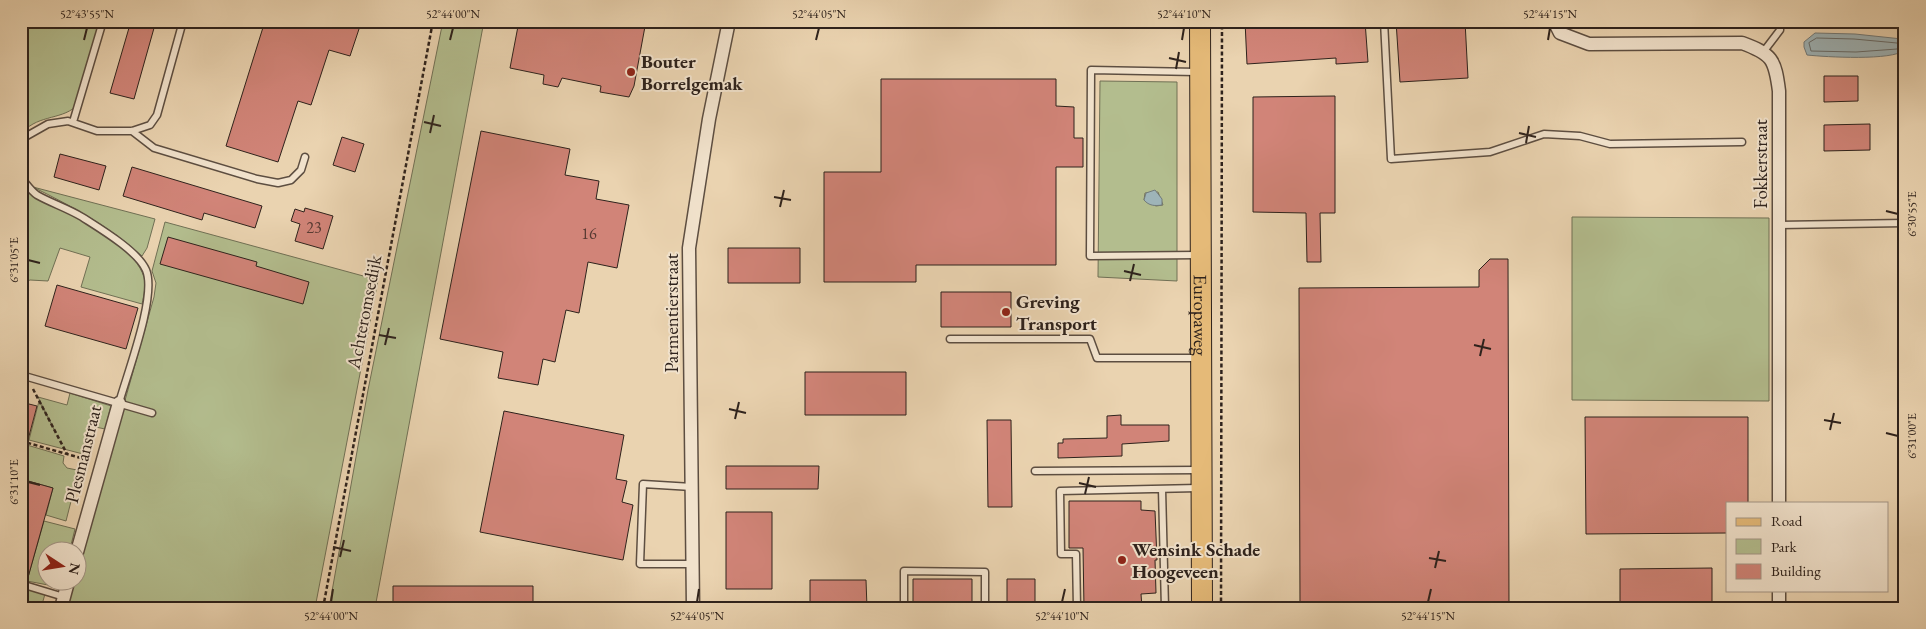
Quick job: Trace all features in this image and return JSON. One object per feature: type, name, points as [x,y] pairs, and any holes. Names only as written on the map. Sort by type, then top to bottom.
[{"type":"main road","name":"Europaweg","points":[[1200,21],[1202,608]]},
{"type":"street","name":"Parmentierstraat","points":[[693,608],[690,248],[709,119],[729,21]]},
{"type":"street","points":[[1554,21],[1560,33],[1589,44],[1742,43],[1764,51]]},
{"type":"street","name":"Fokkerstraat","points":[[1764,51],[1776,68],[1779,91],[1779,502]]},
{"type":"street","name":"Plesmanstraat","points":[[80,542],[119,403]]},
{"type":"street","points":[[1779,592],[1779,608]]},
{"type":"lane","points":[[73,122],[103,21]]},
{"type":"lane","points":[[21,142],[48,124],[68,120],[97,132],[132,131],[150,125],[157,115],[183,21]]},
{"type":"lane","points":[[1384,21],[1391,159],[1490,152],[1544,134],[1580,136],[1610,144],[1742,142]]},
{"type":"lane","points":[[1764,51],[1780,30],[1780,21]]},
{"type":"lane","points":[[1201,72],[1091,70],[1090,256],[1201,255]]},
{"type":"lane","points":[[132,131],[154,148],[257,179],[278,183],[291,180],[301,170],[305,157]]},
{"type":"lane","points":[[21,178],[36,194],[70,210],[100,228],[131,252],[146,269],[149,286],[145,310],[119,403],[152,413]]},
{"type":"lane","points":[[1779,226],[1905,223]]},
{"type":"lane","points":[[950,339],[1090,339],[1097,358],[1201,358]]},
{"type":"lane","name":"Plesmanstraat","points":[[24,376],[119,403]]},
{"type":"lane","points":[[1034,471],[1201,479]]},
{"type":"lane","points":[[1077,608],[1076,554],[1061,554],[1060,491],[1162,489],[1201,479]]},
{"type":"lane","points":[[692,487],[643,484],[640,564],[693,564]]},
{"type":"lane","points":[[1162,489],[1165,608]]},
{"type":"lane","points":[[904,608],[904,571],[985,572],[985,608]]},
{"type":"lane","points":[[21,584],[62,602]]},
{"type":"path","name":"Achteromsedijk","points":[[323,608],[433,21]]},
{"type":"path","name":"Europaweg","points":[[1221,608],[1222,21]]},
{"type":"path","points":[[24,376],[67,454]]},
{"type":"path","points":[[21,441],[102,464]]},
{"type":"green space","points":[[21,21],[100,21],[75,107],[62,114],[33,124],[21,135]]},
{"type":"green space","points":[[443,21],[484,21],[375,608],[329,608],[368,390]]},
{"type":"green space","points":[[1100,81],[1177,82],[1177,281],[1098,277]],"holes":[[[1158,192],[1163,205],[1156,206],[1144,200],[1145,193]]]},
{"type":"green space","points":[[21,185],[42,201],[82,220],[118,243],[134,259],[144,277],[145,287],[142,304],[81,287],[90,257],[60,248],[48,281],[30,280],[21,284]]},
{"type":"green space","points":[[33,187],[155,219],[147,248],[142,256],[117,235]]},
{"type":"green space","points":[[1572,217],[1769,218],[1769,401],[1572,400]]},
{"type":"green space","points":[[165,222],[378,280],[315,608],[66,608],[71,592],[88,592],[88,542],[85,542],[154,297],[156,283],[152,271]]},
{"type":"green space","points":[[70,393],[111,406],[105,429],[91,426],[83,454],[29,440],[39,401],[56,433],[38,397],[67,405]]},
{"type":"green space","points":[[27,445],[64,456],[63,463],[67,468],[77,470],[81,462],[66,521],[46,515],[53,488],[21,479],[21,448]]},
{"type":"green space","points":[[44,521],[75,529],[72,542],[38,542]]},
{"type":"green space","points":[[38,542],[38,583],[27,581]]},
{"type":"green space","points":[[25,588],[45,594],[41,608],[21,608]]},
{"type":"water","points":[[1815,33],[1855,34],[1902,39],[1905,42],[1905,50],[1887,56],[1873,57],[1807,55],[1804,42]]},
{"type":"water","points":[[1155,190],[1162,199],[1162,205],[1152,205],[1144,200],[1146,193]]},
{"type":"building","points":[[131,21],[156,21],[134,99],[110,93]]},
{"type":"building","points":[[265,21],[353,21],[361,23],[350,56],[329,50],[311,105],[298,101],[278,162],[226,146]]},
{"type":"building","points":[[519,21],[646,21],[634,86],[629,97],[600,92],[601,86],[562,78],[558,87],[543,84],[544,75],[510,68]]},
{"type":"building","points":[[1245,21],[1365,21],[1368,62],[1336,64],[1336,58],[1247,64]]},
{"type":"building","points":[[1396,21],[1465,21],[1468,78],[1400,82]]},
{"type":"building","points":[[1824,76],[1858,76],[1858,101],[1824,102]]},
{"type":"building","points":[[881,79],[1056,79],[1056,106],[1074,107],[1074,138],[1083,138],[1083,167],[1056,167],[1056,265],[916,265],[916,282],[824,282],[824,172],[881,172]]},
{"type":"building","points":[[1335,96],[1335,213],[1320,213],[1321,262],[1307,262],[1306,213],[1253,212],[1253,97]]},
{"type":"building","points":[[1870,124],[1870,150],[1824,151],[1824,125]]},
{"type":"building","points":[[481,131],[570,149],[565,175],[599,181],[596,199],[629,205],[617,268],[588,262],[579,313],[566,310],[555,362],[543,359],[538,385],[498,378],[503,352],[440,339]]},
{"type":"building","points":[[342,137],[364,144],[355,172],[333,165]]},
{"type":"building","points":[[60,154],[106,166],[99,190],[54,177]]},
{"type":"building","points":[[132,167],[262,206],[255,228],[204,213],[202,220],[123,196]]},
{"type":"building","points":[[305,208],[333,216],[323,249],[295,241],[300,224],[291,221],[295,209],[304,212]]},
{"type":"building","points":[[168,237],[257,262],[256,266],[309,282],[303,304],[160,264]]},
{"type":"building","points":[[728,248],[800,248],[800,283],[728,283]]},
{"type":"building","points":[[1490,259],[1508,259],[1509,608],[1300,608],[1299,288],[1479,287],[1479,270]]},
{"type":"building","points":[[57,285],[138,308],[126,349],[45,326]]},
{"type":"building","points":[[941,292],[1011,292],[1011,327],[941,327]]},
{"type":"building","points":[[805,372],[906,372],[906,415],[805,415]]},
{"type":"building","points":[[21,402],[37,406],[25,451],[21,450]]},
{"type":"building","points":[[504,411],[624,435],[616,479],[627,481],[622,502],[633,505],[623,560],[480,532]]},
{"type":"building","points":[[1121,415],[1121,425],[1169,425],[1169,441],[1122,444],[1122,456],[1058,458],[1058,443],[1063,443],[1063,439],[1107,438],[1107,416]]},
{"type":"building","points":[[1585,417],[1748,417],[1748,502],[1726,502],[1726,533],[1586,534]]},
{"type":"building","points":[[987,420],[1011,420],[1012,507],[988,507]]},
{"type":"building","points":[[726,466],[819,466],[818,489],[726,489]]},
{"type":"building","points":[[21,479],[53,488],[27,581],[21,579]]},
{"type":"building","points":[[1069,501],[1141,501],[1141,510],[1155,511],[1156,593],[1141,594],[1142,608],[1084,608],[1083,548],[1069,548]]},
{"type":"building","points":[[726,512],[772,512],[772,589],[726,589]]},
{"type":"building","points":[[1712,568],[1712,608],[1620,608],[1620,569]]},
{"type":"building","points":[[913,579],[972,579],[972,608],[913,608]]},
{"type":"building","points":[[1007,579],[1035,579],[1035,608],[1007,608]]},
{"type":"building","points":[[810,580],[866,580],[867,608],[810,608]]},
{"type":"building","points":[[393,586],[533,586],[533,608],[393,608]]},
{"type":"place","name":"Bouter Borrelgemak","points":[[631,72]]},
{"type":"place","name":"Greving Transport","points":[[1006,312]]},
{"type":"place","name":"Wensink Schade Hoogeveen","points":[[1122,560]]}]
